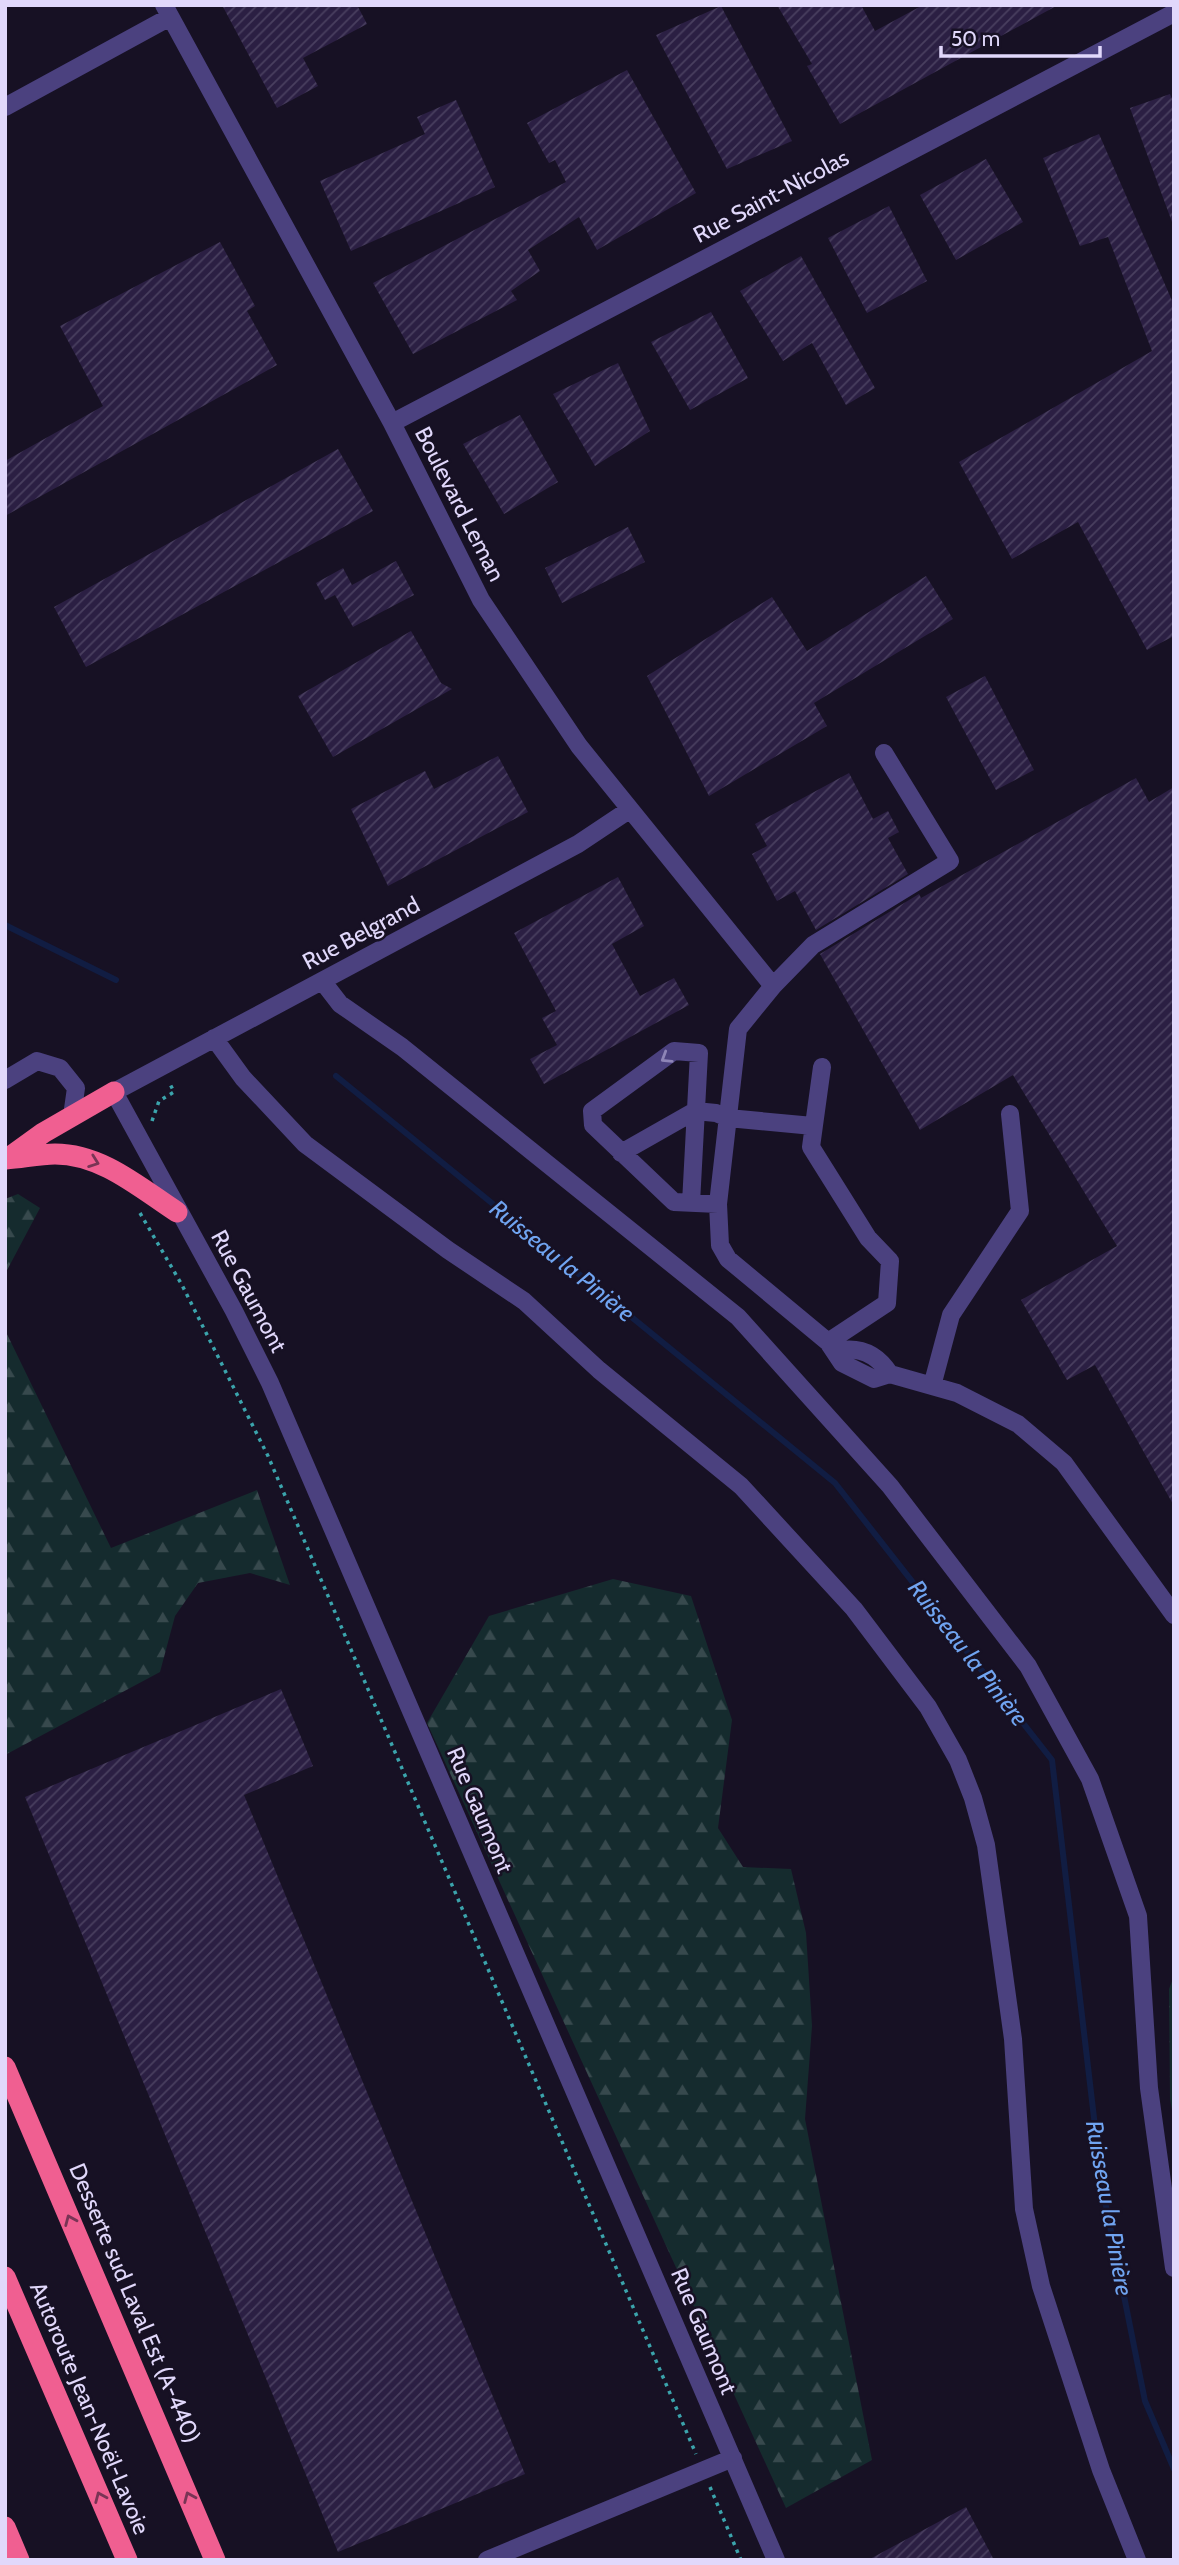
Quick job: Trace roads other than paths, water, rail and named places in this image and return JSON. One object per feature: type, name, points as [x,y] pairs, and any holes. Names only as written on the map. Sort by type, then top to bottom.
[{"type":"highway","points":[[6,1160],[114,1092]]},
{"type":"highway","points":[[6,1160],[55,1154],[89,1160],[115,1171],[177,1212]]},
{"type":"highway","name":"Desserte sud Laval Est (A-440)","points":[[5,2067],[215,2560]]},
{"type":"highway","name":"Autoroute Jean-Noël-Lavoie","points":[[5,2277],[127,2560]]},
{"type":"highway","points":[[5,2527],[19,2560]]},
{"type":"street","points":[[5,107],[167,11]]},
{"type":"street","name":"Boulevard Leman","points":[[167,11],[392,423],[481,600],[579,746],[773,986]]},
{"type":"street","name":"Rue Saint-Nicolas","points":[[392,423],[1174,13]]},
{"type":"street","points":[[884,753],[950,861],[813,945],[773,986],[738,1029],[718,1204],[720,1245],[728,1259],[832,1346],[842,1363],[874,1379],[890,1374],[957,1393],[1018,1424],[1065,1463],[1173,1617]]},
{"type":"street","name":"Rue Belgrand","points":[[114,1092],[578,844],[629,810]]},
{"type":"street","points":[[323,982],[340,1004],[402,1047],[738,1317],[890,1486],[1028,1666],[1090,1779],[1138,1916],[1149,2088],[1174,2268]]},
{"type":"street","points":[[214,1038],[243,1078],[305,1144],[448,1250],[524,1301],[599,1370],[741,1486],[854,1609],[928,1707],[963,1773],[986,1845],[1013,2039],[1024,2209],[1041,2286],[1097,2458],[1137,2560]]},
{"type":"street","points":[[691,1203],[699,1054],[674,1051],[592,1111],[593,1125],[674,1202],[691,1203],[718,1204]]},
{"type":"street","points":[[5,1080],[37,1061],[60,1068],[76,1088],[114,1092]]},
{"type":"street","points":[[822,1067],[811,1147],[868,1238],[890,1261],[887,1303],[832,1346]]},
{"type":"street","points":[[72,1116],[76,1088]]},
{"type":"street","name":"Rue Gaumont","points":[[114,1092],[177,1212],[240,1323],[304,1458],[776,2560]]},
{"type":"street","points":[[621,1153],[695,1111],[716,1113],[728,1118],[813,1126]]},
{"type":"street","points":[[932,1386],[951,1315],[1020,1211],[1010,1114]]},
{"type":"street","points":[[487,2560],[733,2458]]},
{"type":"waterway","name":"Ruisseau la Pinière","points":[[5,925],[116,980]]},
{"type":"waterway","name":"Ruisseau la Pinière","points":[[336,1076],[835,1483],[1052,1760],[1102,2186],[1145,2401],[1174,2469]]}]
